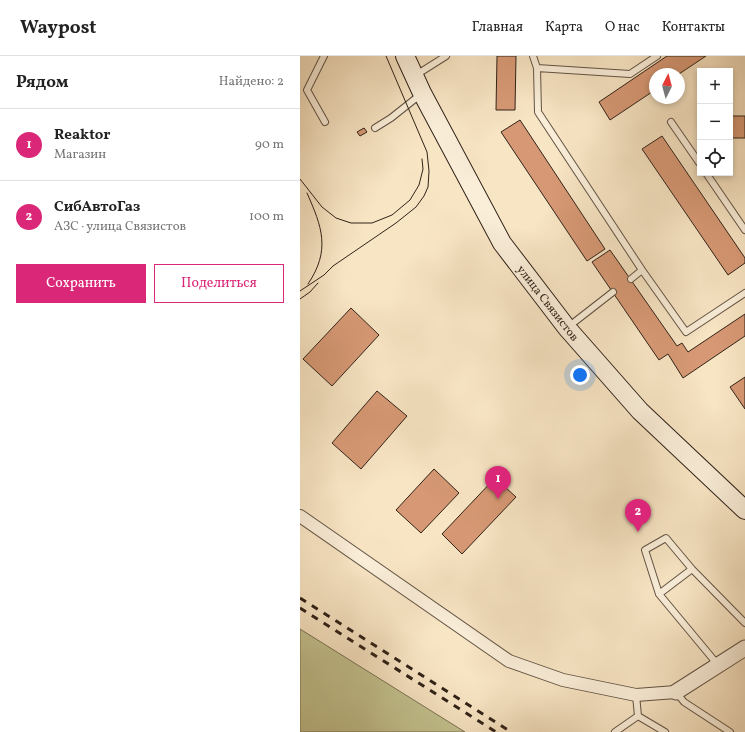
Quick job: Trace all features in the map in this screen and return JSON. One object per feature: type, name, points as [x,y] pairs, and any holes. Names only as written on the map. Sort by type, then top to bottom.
[{"type":"main road","name":"улица Связистов","points":[[405,56],[422,93],[502,243],[567,328],[640,411],[745,510]]},
{"type":"street","points":[[300,516],[509,661],[563,680],[636,695],[676,692],[745,648]]},
{"type":"lane","points":[[324,56],[307,90],[325,122]]},
{"type":"lane","points":[[414,76],[446,56]]},
{"type":"lane","points":[[533,56],[537,68],[538,112],[642,270],[686,332],[745,293]]},
{"type":"lane","points":[[537,68],[630,74],[657,56]]},
{"type":"lane","points":[[375,128],[391,118],[422,93]]},
{"type":"lane","points":[[671,122],[697,160]]},
{"type":"lane","points":[[708,176],[745,230]]},
{"type":"lane","points":[[631,279],[642,270]]},
{"type":"lane","points":[[567,328],[613,292]]},
{"type":"lane","points":[[719,666],[659,594],[645,550],[666,538],[692,569],[745,623]]},
{"type":"lane","points":[[659,594],[692,569]]},
{"type":"lane","points":[[676,692],[684,702],[730,732]]},
{"type":"lane","points":[[636,695],[638,716]]},
{"type":"lane","points":[[616,732],[638,716]]},
{"type":"lane","points":[[638,716],[665,732]]},
{"type":"green space","points":[[300,629],[465,732],[300,732]]},
{"type":"building","points":[[497,56],[516,56],[515,110],[496,110]]},
{"type":"building","points":[[667,56],[706,56],[685,70],[685,68],[649,68]]},
{"type":"building","points":[[649,68],[649,94],[610,120],[599,102]]},
{"type":"building","points":[[733,116],[745,116],[745,138],[733,138]]},
{"type":"building","points":[[520,120],[605,249],[587,261],[501,132]]},
{"type":"building","points":[[364,128],[367,132],[360,136],[357,132]]},
{"type":"building","points":[[662,136],[745,258],[745,263],[728,275],[642,149]]},
{"type":"building","points":[[610,250],[677,346],[682,343],[688,352],[745,314],[745,336],[683,378],[668,354],[659,360],[592,262]]},
{"type":"building","points":[[351,308],[379,335],[332,386],[303,359]]},
{"type":"building","points":[[745,377],[745,409],[730,387]]},
{"type":"building","points":[[377,391],[407,416],[361,469],[332,443]]},
{"type":"building","points":[[434,469],[459,493],[421,533],[396,510]]},
{"type":"building","points":[[495,478],[516,497],[462,554],[442,534]]},
{"type":"tram line","points":[[300,291],[324,275],[333,266],[396,223],[416,207],[424,196],[428,187],[429,171],[427,152],[386,56]]},
{"type":"tram line","points":[[300,179],[322,207],[336,218],[351,223],[372,223],[392,215],[410,200],[419,185],[423,169],[422,159]]},
{"type":"tram line","points":[[307,193],[317,217],[322,238],[320,260],[308,284]]},
{"type":"tram line","points":[[300,299],[310,292],[318,283]]},
{"type":"railway","points":[[300,598],[511,732]]},
{"type":"railway","points":[[300,608],[496,732]]},
{"type":"place","name":"Reaktor","points":[[498,499]]},
{"type":"place","name":"СибАвтоГаз","points":[[638,532]]}]
